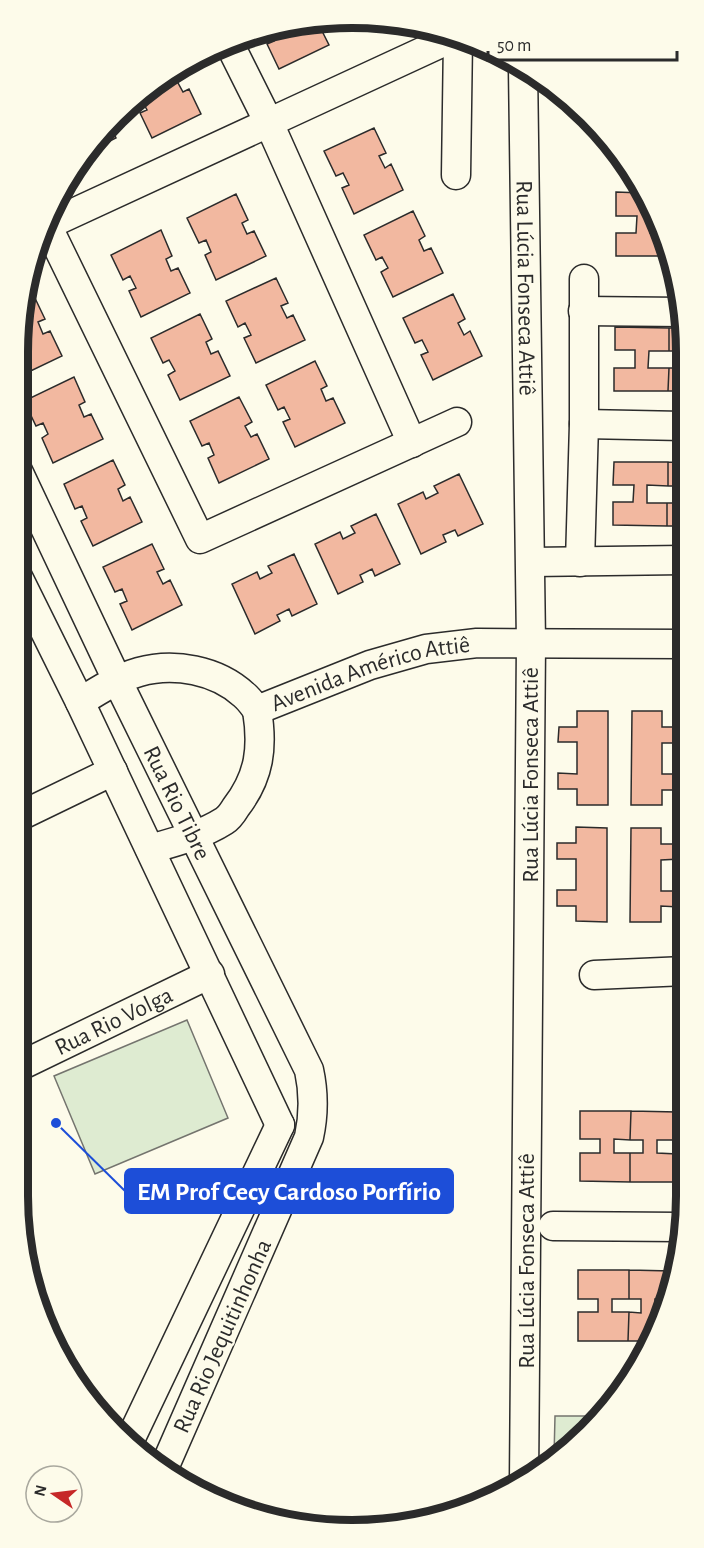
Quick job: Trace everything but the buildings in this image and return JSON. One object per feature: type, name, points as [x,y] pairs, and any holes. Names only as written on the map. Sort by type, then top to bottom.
[{"type":"street","points":[[58,218],[443,42]]},
{"type":"street","points":[[456,175],[458,47]]},
{"type":"street","points":[[233,51],[269,123],[412,443]]},
{"type":"street","name":"Rua Lúcia Fonseca Attiê","points":[[523,78],[531,562],[524,1470]]},
{"type":"street","points":[[50,235],[200,539],[457,422]]},
{"type":"street","points":[[580,562],[584,424],[584,279]]},
{"type":"street","points":[[583,311],[673,312]]},
{"type":"street","points":[[584,424],[676,426]]},
{"type":"street","name":"Rua Rio Tibre","points":[[28,492],[117,680],[309,1070],[313,1090],[313,1120],[309,1137]]},
{"type":"street","points":[[531,562],[676,560]]},
{"type":"street","name":"Rua Rio Tibre","points":[[28,599],[80,702],[280,1125]]},
{"type":"street","name":"Avenida Américo Attiê","points":[[80,702],[117,680],[140,672],[168,668],[211,674],[244,695],[257,710],[370,665],[426,649],[477,644],[676,644]]},
{"type":"street","points":[[150,849],[195,836],[227,820],[246,794],[256,772],[260,749],[257,710]]},
{"type":"street","points":[[28,812],[113,771]]},
{"type":"street","points":[[594,975],[676,971]]},
{"type":"street","name":"Rua Rio Volga","points":[[28,1062],[210,974]]},
{"type":"street","points":[[280,1125],[309,1137]]},
{"type":"street","name":"Rua Rio Jequitinhonha","points":[[133,1434],[280,1125]]},
{"type":"street","name":"Rua Rio Jequitinhonha","points":[[167,1461],[309,1137]]},
{"type":"street","points":[[553,1226],[674,1227]]},
{"type":"street","points":[[152,1395],[189,1412]]},
{"type":"green space","points":[[187,1020],[228,1118],[95,1174],[54,1076]]},
{"type":"green space","points":[[555,1416],[589,1416],[581,1425],[554,1448]]},
{"type":"place","name":"EM Prof Cecy Cardoso Porfírio","points":[[56,1123]]}]
